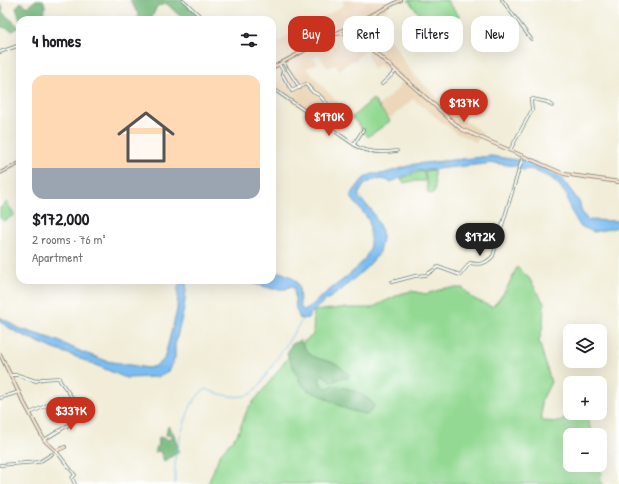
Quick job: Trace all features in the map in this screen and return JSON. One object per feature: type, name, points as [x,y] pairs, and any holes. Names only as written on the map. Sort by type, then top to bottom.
[{"type":"main road","points":[[370,16],[401,0]]},
{"type":"main road","points":[[335,34],[343,30]]},
{"type":"main road","points":[[335,34],[343,33]]},
{"type":"main road","points":[[276,66],[302,52]]},
{"type":"main road","points":[[373,52],[461,129],[564,174],[619,182]]},
{"type":"main road","points":[[0,172],[16,166]]},
{"type":"main road","points":[[0,354],[44,440],[56,451],[65,447]]},
{"type":"street","points":[[183,0],[200,16]]},
{"type":"street","points":[[502,0],[531,39]]},
{"type":"street","points":[[0,52],[16,46]]},
{"type":"street","points":[[283,62],[300,88]]},
{"type":"street","points":[[279,64],[283,71],[282,74],[292,91],[307,85],[313,92],[319,95],[338,116]]},
{"type":"street","points":[[283,71],[289,71]]},
{"type":"street","points":[[382,84],[395,72]]},
{"type":"street","points":[[276,91],[354,144],[367,151],[384,153],[397,151]]},
{"type":"street","points":[[510,150],[532,110],[531,100],[533,98],[546,102],[552,106]]},
{"type":"street","points":[[354,144],[363,130]]},
{"type":"street","points":[[392,282],[410,277],[426,275],[438,267],[460,275],[470,263],[486,263],[493,256],[524,156]]},
{"type":"street","points":[[10,375],[18,375],[36,381],[42,379],[59,378],[85,415]]},
{"type":"street","points":[[0,398],[19,392]]},
{"type":"street","points":[[30,413],[63,398]]},
{"type":"street","points":[[44,440],[92,412]]},
{"type":"street","points":[[56,451],[75,475],[72,478],[75,484]]},
{"type":"street","points":[[0,465],[39,462],[52,454]]},
{"type":"shaded area","points":[[342,0],[384,0],[389,8],[379,16],[343,16],[343,52],[363,52],[355,61],[353,60],[339,70],[335,65],[327,68],[319,54],[311,59],[316,60],[317,64],[306,68],[353,119],[334,131],[301,107],[276,91],[276,45],[288,35],[288,52],[335,52],[335,16],[325,16],[344,5]]},
{"type":"shaded area","points":[[394,44],[404,62],[414,75],[457,116],[483,133],[476,142],[456,133],[413,99],[388,120],[378,106],[399,88],[398,87],[402,82],[379,64],[373,70],[367,52],[394,52]]},
{"type":"green space","points":[[36,0],[43,0],[45,8],[41,16],[19,16],[16,8],[21,2],[27,7]]},
{"type":"green space","points":[[130,0],[182,0],[200,16],[180,16],[167,4],[157,6],[153,16],[138,16]]},
{"type":"green space","points":[[408,0],[447,0],[459,16],[421,16]]},
{"type":"green space","points":[[0,4],[3,7],[2,12],[16,24],[16,29],[13,31],[0,26]]},
{"type":"green space","points":[[373,99],[390,121],[368,137],[352,117]]},
{"type":"green space","points":[[434,170],[435,192],[431,194],[428,193],[425,171]]},
{"type":"green space","points":[[424,171],[425,181],[404,183],[401,179],[418,172]]},
{"type":"green space","points":[[7,202],[14,215],[4,221],[0,218],[0,208]]},
{"type":"green space","points":[[517,267],[529,278],[544,303],[543,326],[539,341],[551,382],[541,402],[542,421],[560,422],[563,419],[588,420],[590,428],[563,428],[563,472],[601,472],[601,482],[604,484],[208,484],[220,454],[237,435],[248,408],[295,348],[313,335],[314,311],[340,308],[371,308],[400,294],[411,291],[426,294],[446,288],[463,288],[474,299],[492,307],[509,283]]},
{"type":"green space","points":[[300,340],[308,352],[312,355],[338,365],[350,376],[347,379],[341,378],[332,382],[323,375],[320,377],[320,382],[325,388],[333,385],[339,386],[365,396],[374,404],[373,409],[367,415],[346,409],[307,390],[300,382],[287,354],[291,345]]},
{"type":"green space","points":[[168,426],[174,434],[179,452],[164,461],[160,451],[155,452],[158,444],[160,444],[158,443],[159,437],[170,440],[171,436],[166,435]]},
{"type":"water","points":[[491,156],[517,160],[525,159],[562,178],[580,203],[584,216],[589,220],[619,221],[619,227],[594,232],[580,226],[570,209],[567,196],[559,185],[551,178],[531,169],[522,170],[515,166],[494,163],[416,171],[391,182],[383,179],[373,180],[364,185],[358,195],[359,199],[371,209],[382,231],[379,252],[365,269],[340,291],[322,303],[310,314],[308,318],[300,319],[296,309],[294,287],[291,286],[286,289],[273,289],[255,284],[276,284],[276,274],[279,272],[292,277],[298,284],[300,307],[306,310],[310,307],[355,270],[369,251],[369,220],[350,196],[363,179],[372,174],[382,174],[415,164]]},
{"type":"water","points":[[179,284],[187,284],[184,309],[175,345],[175,358],[169,370],[165,374],[157,377],[126,378],[18,333],[0,322],[0,317],[21,329],[56,340],[107,361],[148,368],[155,366],[164,359],[177,310]]},
{"type":"waterway","points":[[358,193],[365,204]]},
{"type":"waterway","points":[[175,484],[175,459],[182,430],[191,405],[200,393],[206,389],[234,396],[245,396],[251,393],[259,386],[303,319]]}]
